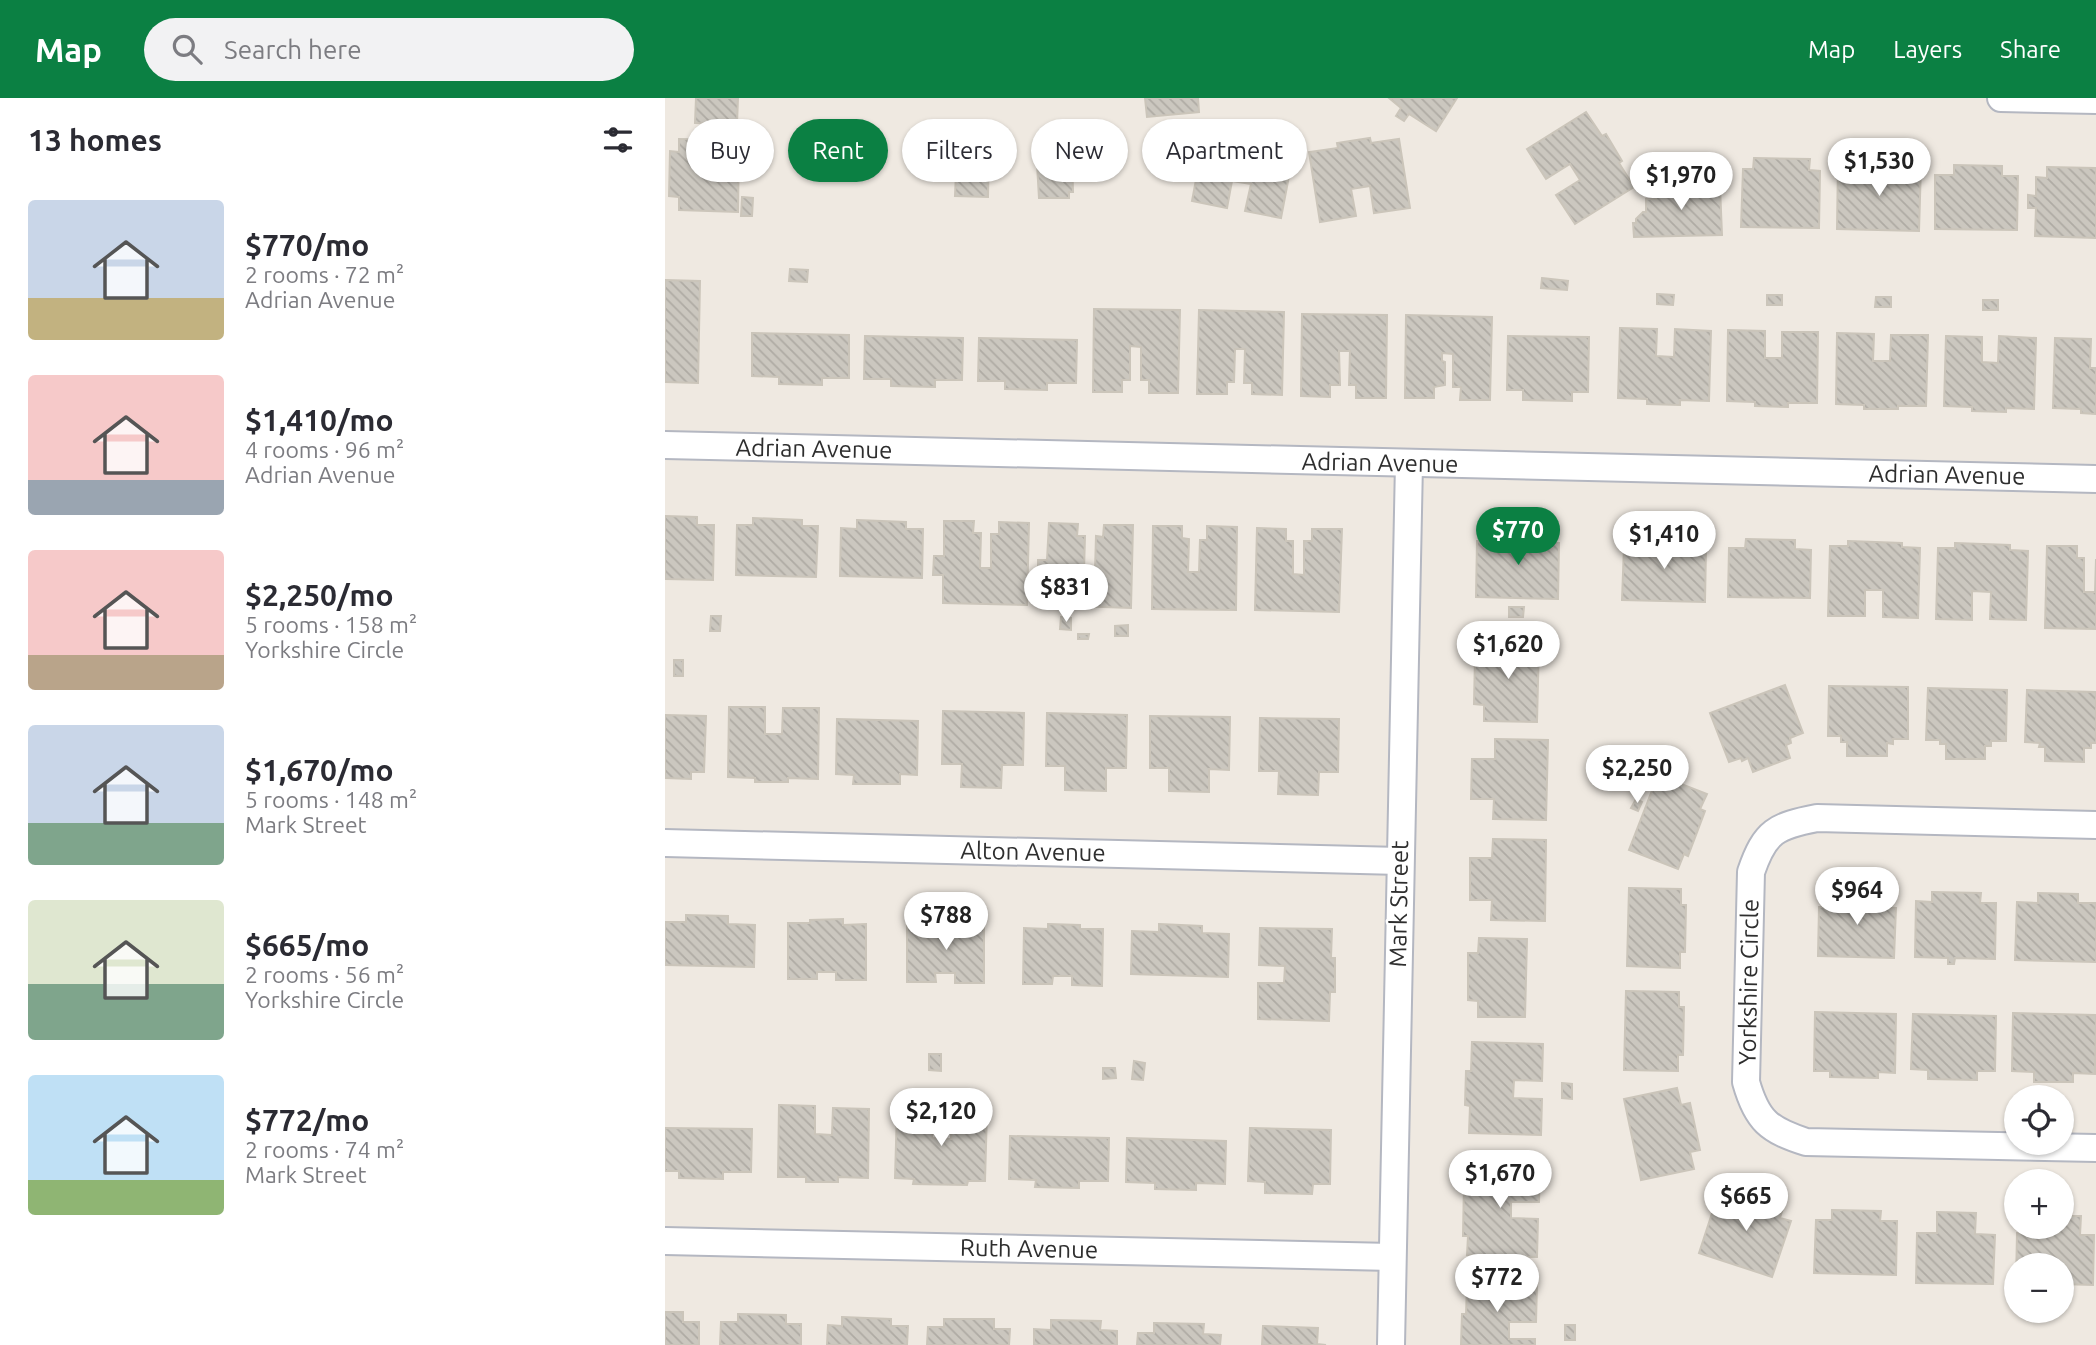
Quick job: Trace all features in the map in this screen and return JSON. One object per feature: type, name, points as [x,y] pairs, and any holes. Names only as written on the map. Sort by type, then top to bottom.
[{"type":"street","points":[[2001,98],[2096,100]]},
{"type":"street","name":"Adrian Avenue","points":[[665,445],[2096,478]]},
{"type":"street","name":"Mark Street","points":[[1391,1345],[1409,463]]},
{"type":"street","name":"Yorkshire Circle","points":[[2096,825],[1817,818],[1793,823],[1770,834],[1759,849],[1751,872],[1746,1083],[1752,1105],[1765,1123],[1783,1135],[1806,1142],[2096,1148]]},
{"type":"street","name":"Alton Avenue","points":[[665,843],[1400,861]]},
{"type":"street","name":"Ruth Avenue","points":[[665,1241],[1392,1257]]},
{"type":"building","points":[[696,98],[738,98],[737,119],[695,119]]},
{"type":"building","points":[[1145,98],[1198,98],[1199,112],[1147,117]]},
{"type":"building","points":[[1389,98],[1457,98],[1436,131],[1409,114],[1404,121],[1396,116],[1401,108]]},
{"type":"building","points":[[1586,112],[1602,136],[1606,134],[1634,187],[1575,224],[1556,195],[1580,180],[1570,164],[1546,179],[1527,149]]},
{"type":"building","points":[[1370,138],[1371,143],[1399,139],[1410,208],[1374,213],[1370,186],[1351,189],[1356,216],[1320,222],[1309,152],[1338,148],[1337,143]]},
{"type":"building","points":[[679,139],[686,139],[686,182],[738,182],[738,212],[679,210],[679,197],[669,196],[670,151],[679,152]]},
{"type":"building","points":[[1754,158],[1810,159],[1809,170],[1820,171],[1819,228],[1741,227],[1743,169],[1753,169]]},
{"type":"building","points":[[1838,162],[1865,163],[1865,175],[1893,176],[1893,164],[1921,165],[1919,231],[1837,229]]},
{"type":"building","points":[[1954,165],[2002,166],[2002,176],[2018,176],[2017,230],[1935,229],[1935,175],[1954,175]]},
{"type":"building","points":[[2047,167],[2096,168],[2096,238],[2035,236],[2036,208],[2028,208],[2028,195],[2036,196],[2036,177],[2047,178]]},
{"type":"building","points":[[956,182],[988,182],[988,197],[955,196]]},
{"type":"building","points":[[1038,182],[1073,182],[1073,192],[1069,192],[1069,198],[1039,198]]},
{"type":"building","points":[[1196,182],[1232,182],[1227,208],[1192,201]]},
{"type":"building","points":[[1238,182],[1288,182],[1281,218],[1245,211],[1251,184]]},
{"type":"building","points":[[1678,182],[1678,185],[1720,187],[1722,235],[1634,237],[1633,223],[1646,212],[1646,199],[1656,199],[1655,183]]},
{"type":"building","points":[[742,197],[753,198],[752,216],[741,216]]},
{"type":"building","points":[[790,269],[808,270],[807,282],[789,281]]},
{"type":"building","points":[[1542,278],[1568,281],[1567,290],[1541,288]]},
{"type":"building","points":[[665,280],[700,281],[698,383],[665,382]]},
{"type":"building","points":[[1657,294],[1674,295],[1673,305],[1657,304]]},
{"type":"building","points":[[1767,295],[1782,295],[1782,305],[1767,305]]},
{"type":"building","points":[[1876,297],[1891,297],[1891,307],[1875,307]]},
{"type":"building","points":[[1983,300],[1998,300],[1998,310],[1983,310]]},
{"type":"building","points":[[1094,309],[1180,310],[1178,393],[1149,393],[1149,380],[1141,380],[1141,347],[1130,346],[1130,380],[1122,380],[1122,392],[1093,392]]},
{"type":"building","points":[[1199,310],[1284,312],[1282,395],[1252,394],[1252,383],[1244,383],[1245,349],[1235,349],[1234,382],[1227,382],[1227,394],[1197,394]]},
{"type":"building","points":[[1302,314],[1387,315],[1386,398],[1356,398],[1356,385],[1349,385],[1350,351],[1339,351],[1340,385],[1330,385],[1330,397],[1301,396]]},
{"type":"building","points":[[1406,315],[1492,317],[1490,400],[1460,400],[1461,387],[1453,387],[1453,354],[1442,353],[1442,361],[1445,362],[1445,385],[1434,387],[1434,398],[1405,398]]},
{"type":"building","points":[[1620,328],[1657,329],[1656,356],[1674,357],[1675,329],[1711,331],[1709,401],[1680,400],[1680,405],[1647,404],[1647,399],[1618,398]]},
{"type":"building","points":[[1728,330],[1765,331],[1765,358],[1782,358],[1782,332],[1818,332],[1817,403],[1788,403],[1788,407],[1755,406],[1755,402],[1727,401]]},
{"type":"building","points":[[752,333],[849,335],[849,378],[822,378],[822,385],[779,384],[779,377],[752,376]]},
{"type":"building","points":[[1837,333],[1874,334],[1873,361],[1890,361],[1891,335],[1928,335],[1926,406],[1864,409],[1864,405],[1836,404]]},
{"type":"building","points":[[865,336],[963,338],[962,380],[935,380],[935,387],[891,386],[891,379],[864,379]]},
{"type":"building","points":[[1508,336],[1589,337],[1588,392],[1572,392],[1572,401],[1523,400],[1523,390],[1507,390]]},
{"type":"building","points":[[1946,336],[1982,337],[1982,362],[1998,363],[1999,336],[2036,338],[2034,409],[1972,411],[1972,407],[1944,406]]},
{"type":"building","points":[[979,338],[1077,340],[1076,383],[1047,383],[1047,390],[1005,389],[1005,381],[978,381]]},
{"type":"building","points":[[2055,338],[2091,339],[2090,368],[2096,368],[2096,414],[2081,413],[2081,409],[2053,408]]},
{"type":"building","points":[[665,516],[697,517],[697,525],[714,525],[713,580],[665,579]]},
{"type":"building","points":[[753,518],[802,520],[802,526],[818,526],[816,577],[736,575],[737,525],[753,525]]},
{"type":"building","points":[[857,520],[906,522],[906,529],[923,529],[922,578],[840,576],[841,528],[857,529]]},
{"type":"building","points":[[944,521],[974,521],[973,533],[981,533],[980,568],[991,568],[991,534],[999,534],[999,522],[1029,523],[1027,605],[943,603],[943,575],[933,575],[934,556],[944,556]]},
{"type":"building","points":[[1049,523],[1078,524],[1077,536],[1085,536],[1084,571],[1095,571],[1096,536],[1103,537],[1104,525],[1133,525],[1131,608],[1046,605],[1047,575],[1038,575],[1038,560],[1047,560]]},
{"type":"building","points":[[1153,526],[1182,526],[1182,538],[1189,539],[1188,572],[1199,572],[1200,540],[1207,540],[1207,526],[1237,527],[1236,610],[1152,609]]},
{"type":"building","points":[[1257,528],[1286,529],[1286,541],[1293,541],[1293,574],[1304,575],[1304,541],[1312,541],[1312,529],[1342,529],[1339,612],[1255,610]]},
{"type":"building","points":[[1494,532],[1543,533],[1543,543],[1559,543],[1558,599],[1476,597],[1477,541],[1493,542]]},
{"type":"building","points":[[1640,537],[1689,538],[1689,547],[1706,548],[1705,602],[1622,600],[1624,546],[1640,547]]},
{"type":"building","points":[[1746,539],[1795,540],[1795,549],[1811,550],[1810,598],[1728,597],[1729,548],[1745,548]]},
{"type":"building","points":[[1848,541],[1902,543],[1902,547],[1920,548],[1918,618],[1883,617],[1883,590],[1865,590],[1865,616],[1828,616],[1830,546],[1848,546]]},
{"type":"building","points":[[1955,543],[2010,545],[2010,550],[2028,551],[2026,620],[1990,619],[1991,592],[1972,591],[1972,620],[1936,619],[1938,548],[1955,548]]},
{"type":"building","points":[[2047,546],[2077,546],[2077,558],[2084,558],[2084,592],[2095,592],[2096,559],[2096,629],[2045,628]]},
{"type":"building","points":[[1509,607],[1524,607],[1523,617],[1509,617]]},
{"type":"building","points":[[711,616],[721,616],[720,631],[710,631]]},
{"type":"building","points":[[1061,617],[1071,618],[1071,630],[1060,629]]},
{"type":"building","points":[[1128,625],[1128,636],[1115,636],[1115,626]]},
{"type":"building","points":[[1078,634],[1089,634],[1088,639],[1078,639]]},
{"type":"building","points":[[1485,641],[1539,642],[1537,722],[1484,721],[1484,705],[1474,704],[1475,657],[1485,657]]},
{"type":"building","points":[[674,660],[683,660],[683,676],[674,676]]},
{"type":"building","points":[[1785,685],[1803,733],[1790,738],[1791,743],[1786,745],[1790,758],[1753,772],[1748,758],[1729,762],[1710,713]]},
{"type":"building","points":[[1829,686],[1908,687],[1908,739],[1893,739],[1893,744],[1887,743],[1887,756],[1847,756],[1847,742],[1841,742],[1841,736],[1828,736]]},
{"type":"building","points":[[1928,688],[2007,690],[2006,741],[1991,741],[1991,746],[1985,746],[1985,759],[1946,759],[1946,744],[1940,744],[1940,740],[1926,740]]},
{"type":"building","points":[[2027,690],[2096,692],[2096,743],[2091,743],[2091,748],[2084,748],[2084,762],[2045,761],[2045,747],[2039,747],[2040,743],[2025,742]]},
{"type":"building","points":[[729,707],[765,707],[765,734],[782,734],[783,708],[819,708],[818,779],[788,778],[788,782],[755,782],[755,778],[728,777]]},
{"type":"building","points":[[943,711],[1024,713],[1023,765],[1002,765],[1001,788],[961,787],[962,764],[942,764]]},
{"type":"building","points":[[1047,713],[1127,715],[1126,768],[1106,768],[1106,791],[1065,790],[1065,766],[1046,766]]},
{"type":"building","points":[[665,715],[706,716],[704,772],[691,772],[691,779],[665,778]]},
{"type":"building","points":[[1150,716],[1230,717],[1229,770],[1209,769],[1209,792],[1169,791],[1169,768],[1150,768]]},
{"type":"building","points":[[1260,718],[1339,719],[1338,772],[1319,772],[1318,795],[1278,794],[1279,771],[1259,771]]},
{"type":"building","points":[[837,719],[918,721],[917,775],[900,774],[900,784],[853,784],[854,775],[836,774]]},
{"type":"building","points":[[1495,739],[1548,740],[1546,820],[1493,819],[1494,799],[1471,799],[1472,759],[1495,759]]},
{"type":"building","points":[[1658,775],[1707,794],[1700,809],[1705,811],[1688,856],[1684,854],[1678,869],[1629,850]]},
{"type":"building","points":[[1636,799],[1642,802],[1638,811],[1631,808]]},
{"type":"building","points":[[1493,839],[1546,840],[1545,921],[1491,920],[1492,900],[1470,900],[1470,858],[1492,858]]},
{"type":"building","points":[[1629,888],[1681,889],[1681,905],[1686,905],[1685,952],[1680,952],[1680,968],[1627,966]]},
{"type":"building","points":[[1839,888],[1877,889],[1877,907],[1896,908],[1894,958],[1818,956],[1819,907],[1838,907]]},
{"type":"building","points":[[1932,892],[1981,893],[1980,903],[1996,903],[1995,959],[1955,958],[1954,964],[1948,964],[1948,958],[1915,957],[1916,901],[1932,902]]},
{"type":"building","points":[[2038,893],[2078,894],[2078,903],[2096,903],[2096,962],[2015,960],[2017,902],[2038,903]]},
{"type":"building","points":[[686,915],[728,916],[728,924],[755,925],[754,967],[665,965],[665,922],[686,922]]},
{"type":"building","points":[[843,919],[843,925],[866,924],[866,980],[836,980],[836,972],[817,972],[817,979],[788,979],[788,923]]},
{"type":"building","points":[[930,922],[962,922],[962,927],[984,927],[984,983],[955,983],[955,973],[935,973],[936,982],[907,982],[907,926],[930,926]]},
{"type":"building","points":[[1048,924],[1103,929],[1102,986],[1072,985],[1072,976],[1053,976],[1052,984],[1023,984],[1024,928],[1048,929]]},
{"type":"building","points":[[1159,924],[1202,926],[1202,933],[1229,934],[1228,977],[1131,974],[1132,931],[1159,932]]},
{"type":"building","points":[[1260,928],[1332,929],[1331,958],[1335,958],[1335,992],[1330,992],[1329,1021],[1258,1019],[1258,983],[1284,983],[1285,966],[1259,965]]},
{"type":"building","points":[[1479,938],[1527,939],[1525,1017],[1478,1017],[1478,1001],[1468,1000],[1468,953],[1478,953]]},
{"type":"building","points":[[1626,991],[1679,992],[1679,1007],[1684,1007],[1683,1055],[1678,1055],[1678,1071],[1624,1070]]},
{"type":"building","points":[[1815,1012],[1896,1014],[1895,1073],[1878,1072],[1878,1078],[1830,1077],[1830,1071],[1814,1071]]},
{"type":"building","points":[[2013,1013],[2096,1015],[2095,1074],[2073,1073],[2073,1082],[2034,1082],[2034,1072],[2012,1071]]},
{"type":"building","points":[[1913,1014],[1996,1016],[1995,1071],[1977,1071],[1977,1080],[1928,1079],[1928,1070],[1911,1069]]},
{"type":"building","points":[[1472,1042],[1543,1044],[1542,1081],[1514,1080],[1513,1098],[1542,1099],[1541,1135],[1469,1133],[1470,1106],[1465,1105],[1466,1071],[1471,1071]]},
{"type":"building","points":[[929,1054],[941,1054],[941,1071],[929,1070]]},
{"type":"building","points":[[1134,1061],[1145,1063],[1143,1080],[1132,1079]]},
{"type":"building","points":[[1103,1068],[1115,1068],[1116,1078],[1103,1079]]},
{"type":"building","points":[[1562,1083],[1572,1084],[1572,1099],[1562,1098]]},
{"type":"building","points":[[1677,1088],[1681,1105],[1690,1103],[1700,1150],[1690,1152],[1694,1169],[1641,1180],[1624,1099]]},
{"type":"building","points":[[779,1105],[815,1106],[815,1134],[832,1135],[833,1108],[869,1109],[868,1178],[838,1177],[838,1182],[806,1182],[806,1177],[778,1177]]},
{"type":"building","points":[[897,1109],[933,1110],[932,1138],[951,1139],[952,1111],[987,1111],[985,1181],[968,1181],[967,1185],[913,1184],[914,1179],[895,1178]]},
{"type":"building","points":[[665,1128],[752,1129],[751,1172],[723,1172],[723,1179],[679,1178],[679,1171],[665,1171]]},
{"type":"building","points":[[1250,1128],[1331,1130],[1330,1184],[1313,1184],[1312,1194],[1265,1193],[1265,1182],[1248,1181]]},
{"type":"building","points":[[1010,1136],[1109,1138],[1108,1181],[1079,1181],[1079,1188],[1035,1187],[1036,1180],[1009,1179]]},
{"type":"building","points":[[1127,1138],[1226,1141],[1225,1184],[1196,1183],[1196,1190],[1155,1189],[1155,1183],[1126,1182]]},
{"type":"building","points":[[1469,1164],[1540,1166],[1539,1202],[1511,1202],[1511,1218],[1538,1219],[1537,1257],[1467,1255],[1468,1236],[1463,1236],[1464,1182],[1468,1182]]},
{"type":"building","points":[[1730,1190],[1783,1208],[1780,1218],[1791,1221],[1772,1277],[1699,1253],[1717,1198],[1726,1201]]},
{"type":"building","points":[[1832,1210],[1881,1211],[1880,1221],[1897,1221],[1896,1275],[1814,1273],[1816,1220],[1832,1220]]},
{"type":"building","points":[[1937,1212],[1976,1213],[1975,1234],[1995,1235],[1993,1284],[1916,1283],[1917,1233],[1937,1233]]},
{"type":"building","points":[[2074,1216],[2081,1216],[2080,1235],[2094,1235],[2093,1285],[2074,1284],[2074,1253],[2016,1253],[2017,1239],[2074,1239]]},
{"type":"building","points":[[1467,1285],[1537,1285],[1536,1322],[1509,1322],[1509,1339],[1535,1339],[1535,1345],[1461,1345]]},
{"type":"building","points":[[665,1312],[683,1312],[683,1322],[699,1322],[699,1345],[665,1345]]},
{"type":"building","points":[[738,1314],[786,1315],[786,1324],[801,1324],[801,1345],[720,1345],[721,1322],[738,1322]]},
{"type":"building","points":[[842,1317],[891,1319],[891,1326],[908,1326],[907,1345],[827,1345],[828,1325],[842,1326]]},
{"type":"building","points":[[944,1319],[994,1319],[994,1329],[1010,1329],[1009,1345],[927,1345],[928,1327],[944,1327]]},
{"type":"building","points":[[1051,1320],[1101,1321],[1100,1330],[1117,1331],[1117,1345],[1034,1345],[1034,1329],[1051,1330]]},
{"type":"building","points":[[1154,1323],[1204,1324],[1203,1334],[1221,1335],[1220,1345],[1137,1345],[1138,1333],[1154,1333]]},
{"type":"building","points":[[1565,1325],[1575,1325],[1575,1340],[1565,1340]]},
{"type":"building","points":[[1263,1326],[1318,1328],[1317,1344],[1326,1345],[1262,1345]]}]
